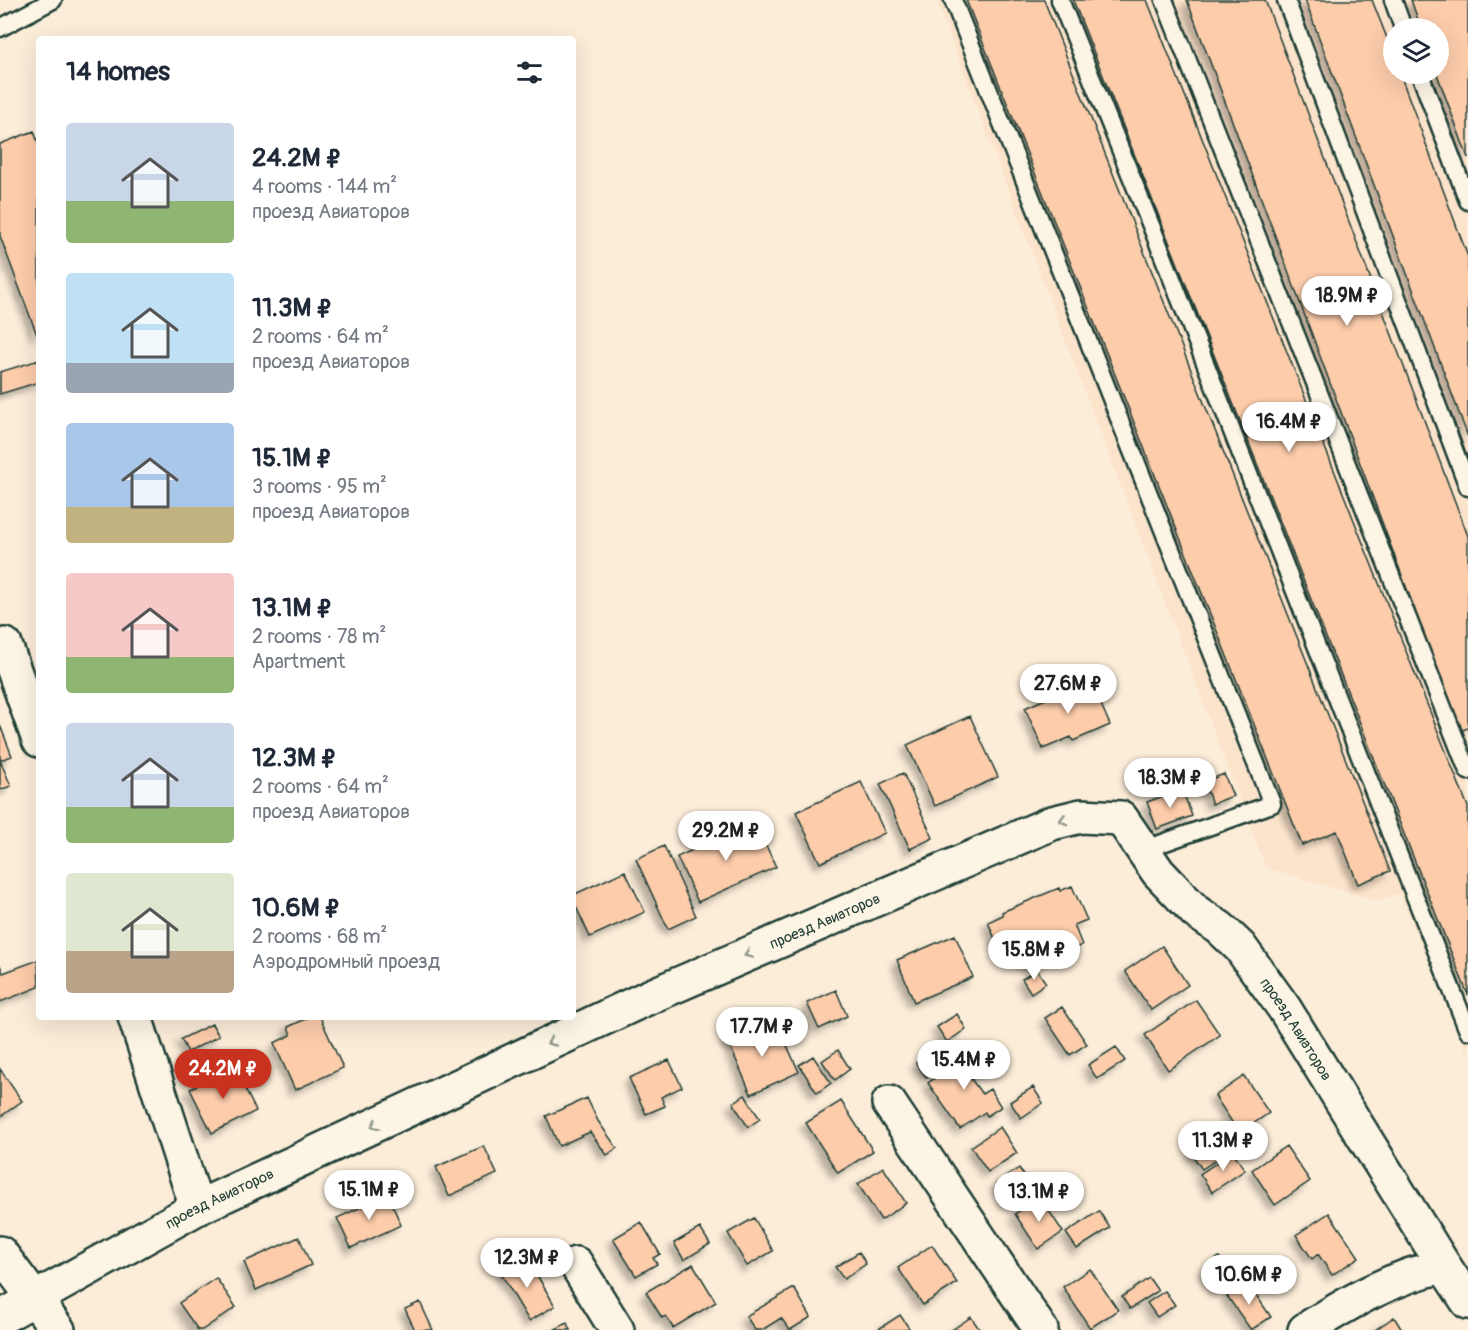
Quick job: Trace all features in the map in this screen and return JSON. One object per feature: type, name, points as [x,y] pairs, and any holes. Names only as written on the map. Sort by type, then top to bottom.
[{"type":"street","points":[[5,645],[36,732]]},
{"type":"street","name":"проезд Авиаторов","points":[[0,1318],[197,1208],[649,997],[1052,823],[1081,816],[1121,818],[1158,872],[1196,912],[1220,928],[1240,947],[1284,1008],[1468,1302]]},
{"type":"street","points":[[136,1020],[197,1208]]},
{"type":"street","points":[[889,1103],[1041,1330]]},
{"type":"street","points":[[0,1253],[58,1330]]},
{"type":"street","points":[[576,1264],[617,1330]]},
{"type":"street","points":[[1305,1330],[1357,1298],[1422,1270],[1444,1266]]},
{"type":"lane","points":[[0,28],[53,0]]},
{"type":"lane","points":[[953,0],[1272,804],[1143,850]]},
{"type":"lane","points":[[1060,0],[1468,1031]]},
{"type":"lane","points":[[1164,0],[1468,771]]},
{"type":"lane","points":[[1286,0],[1468,487]]},
{"type":"lane","points":[[1393,0],[1400,18]]},
{"type":"lane","points":[[1424,84],[1468,201]]},
{"type":"shaded area","points":[[936,0],[1468,0],[1468,1055],[1400,893],[1378,901],[1266,868]]},
{"type":"building","points":[[966,0],[1044,0],[1390,871],[1358,884],[1337,831],[1302,845]]},
{"type":"building","points":[[1073,0],[1147,0],[1468,807],[1468,995]]},
{"type":"building","points":[[1187,0],[1265,0],[1468,536],[1468,728],[1460,731]]},
{"type":"building","points":[[1305,0],[1372,0],[1383,28],[1383,84],[1404,84],[1468,257],[1468,437]]},
{"type":"building","points":[[1411,0],[1468,0],[1468,158],[1441,84],[1449,84],[1449,18],[1417,18]]},
{"type":"building","points":[[34,131],[36,137],[36,332],[0,236],[0,144]]},
{"type":"building","points":[[36,361],[36,383],[0,394],[0,372]]},
{"type":"building","points":[[1090,679],[1110,725],[1073,741],[1071,737],[1043,749],[1025,708]]},
{"type":"building","points":[[970,716],[998,777],[935,806],[907,745]]},
{"type":"building","points":[[0,725],[12,756],[0,760]]},
{"type":"building","points":[[0,760],[11,786],[0,790]]},
{"type":"building","points":[[903,773],[933,838],[910,849],[880,784]]},
{"type":"building","points":[[1224,774],[1233,796],[1212,804],[1204,782]]},
{"type":"building","points":[[861,782],[885,833],[820,863],[796,812]]},
{"type":"building","points":[[1182,789],[1192,816],[1157,829],[1147,802]]},
{"type":"building","points":[[755,822],[776,867],[698,902],[677,857]]},
{"type":"building","points":[[664,846],[696,916],[668,929],[636,859]]},
{"type":"building","points":[[625,871],[645,912],[590,937],[576,907],[576,894]]},
{"type":"building","points":[[1072,886],[1087,920],[1074,925],[1082,945],[1026,968],[1017,949],[1002,955],[988,922],[1003,915],[1002,912],[1059,888],[1060,891]]},
{"type":"building","points":[[955,935],[973,977],[914,1002],[897,960]]},
{"type":"building","points":[[1162,946],[1188,985],[1151,1010],[1125,971]]},
{"type":"building","points":[[36,961],[36,988],[0,1002],[0,965],[3,973]]},
{"type":"building","points":[[1037,970],[1046,983],[1031,993],[1022,979]]},
{"type":"building","points":[[836,990],[847,1016],[819,1029],[807,1003]]},
{"type":"building","points":[[1196,1000],[1220,1035],[1168,1070],[1145,1035]]},
{"type":"building","points":[[1062,1007],[1087,1044],[1070,1055],[1045,1018]]},
{"type":"building","points":[[957,1014],[966,1029],[947,1042],[937,1027]]},
{"type":"building","points":[[303,1020],[321,1020],[343,1068],[295,1090],[274,1043],[291,1035],[288,1027]]},
{"type":"building","points":[[765,1021],[775,1043],[784,1039],[799,1072],[751,1094],[727,1039]]},
{"type":"building","points":[[212,1024],[219,1036],[188,1052],[181,1039]]},
{"type":"building","points":[[1116,1047],[1125,1061],[1097,1079],[1088,1065]]},
{"type":"building","points":[[838,1050],[850,1069],[835,1080],[822,1061]]},
{"type":"building","points":[[976,1050],[988,1068],[971,1079],[982,1094],[990,1089],[1001,1107],[987,1116],[985,1112],[960,1129],[928,1083]]},
{"type":"building","points":[[932,1052],[942,1066],[926,1077],[916,1063]]},
{"type":"building","points":[[813,1056],[831,1083],[817,1093],[799,1065]]},
{"type":"building","points":[[669,1060],[682,1087],[661,1097],[665,1106],[646,1114],[629,1078]]},
{"type":"building","points":[[234,1067],[256,1111],[212,1133],[190,1089]]},
{"type":"building","points":[[0,1069],[22,1101],[0,1117]]},
{"type":"building","points":[[1244,1076],[1269,1113],[1239,1133],[1215,1096]]},
{"type":"building","points":[[1033,1087],[1043,1103],[1021,1118],[1010,1102]]},
{"type":"building","points":[[745,1095],[760,1119],[748,1127],[733,1103]]},
{"type":"building","points":[[587,1098],[598,1121],[617,1148],[607,1155],[590,1132],[559,1146],[546,1116]]},
{"type":"building","points":[[841,1101],[873,1151],[838,1173],[806,1123]]},
{"type":"building","points":[[1000,1127],[1017,1153],[988,1172],[971,1147]]},
{"type":"building","points":[[1216,1137],[1226,1153],[1202,1169],[1191,1153]]},
{"type":"building","points":[[484,1146],[497,1174],[449,1196],[436,1167]]},
{"type":"building","points":[[1286,1146],[1310,1181],[1275,1205],[1252,1170]]},
{"type":"building","points":[[1233,1152],[1245,1170],[1212,1192],[1200,1174]]},
{"type":"building","points":[[883,1167],[906,1203],[881,1220],[858,1184]]},
{"type":"building","points":[[1019,1168],[1031,1186],[1007,1201],[996,1184]]},
{"type":"building","points":[[388,1195],[401,1225],[351,1248],[337,1218]]},
{"type":"building","points":[[1040,1197],[1063,1232],[1038,1249],[1015,1214]]},
{"type":"building","points":[[1099,1211],[1110,1228],[1077,1249],[1066,1233]]},
{"type":"building","points":[[1329,1213],[1359,1257],[1332,1275],[1318,1254],[1312,1259],[1296,1235]]},
{"type":"building","points":[[754,1218],[773,1251],[747,1266],[728,1233]]},
{"type":"building","points":[[641,1222],[660,1254],[653,1258],[657,1264],[636,1276],[613,1239]]},
{"type":"building","points":[[700,1228],[710,1244],[684,1260],[674,1243]]},
{"type":"building","points":[[299,1237],[311,1265],[256,1290],[244,1262]]},
{"type":"building","points":[[932,1245],[957,1283],[923,1305],[898,1268]]},
{"type":"building","points":[[859,1252],[866,1264],[844,1279],[835,1267]]},
{"type":"building","points":[[526,1256],[555,1306],[529,1321],[500,1272]]},
{"type":"building","points":[[1219,1257],[1233,1278],[1217,1289],[1203,1268]]},
{"type":"building","points":[[693,1264],[716,1302],[673,1328],[666,1316],[662,1318],[646,1292]]},
{"type":"building","points":[[1090,1269],[1118,1310],[1090,1328],[1063,1287]]},
{"type":"building","points":[[216,1278],[236,1307],[202,1330],[198,1330],[179,1303]]},
{"type":"building","points":[[1149,1278],[1158,1291],[1130,1309],[1122,1297]]},
{"type":"building","points":[[1248,1283],[1271,1317],[1251,1330],[1227,1296]]},
{"type":"building","points":[[794,1288],[811,1317],[790,1330],[781,1318],[762,1330],[755,1330],[746,1316]]},
{"type":"building","points":[[1165,1291],[1175,1305],[1157,1317],[1147,1303]]},
{"type":"building","points":[[420,1302],[433,1330],[415,1330],[405,1309]]},
{"type":"building","points":[[900,1315],[909,1328],[877,1330]]},
{"type":"building","points":[[971,1317],[980,1330],[952,1330]]},
{"type":"building","points":[[1394,1317],[1402,1330],[1375,1330]]},
{"type":"building","points":[[567,1323],[570,1330],[554,1330]]}]
